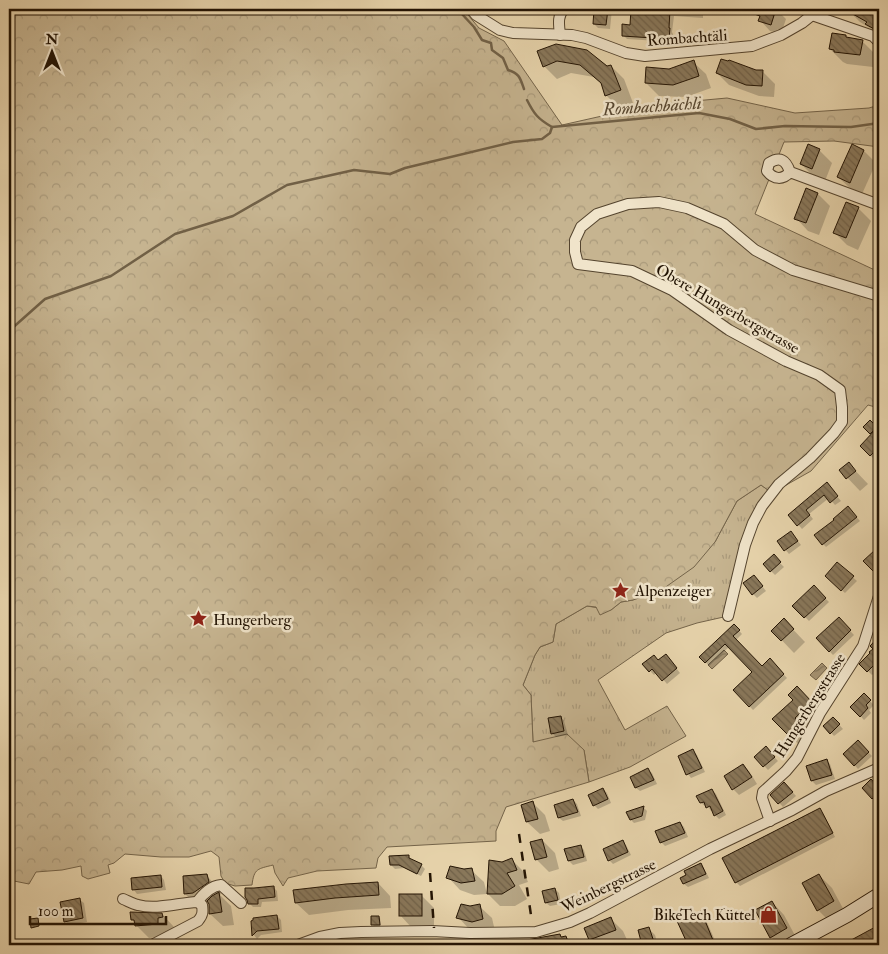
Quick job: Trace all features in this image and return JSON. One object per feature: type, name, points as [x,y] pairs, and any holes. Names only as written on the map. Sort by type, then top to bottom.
[{"type":"main road","points":[[791,945],[847,915],[879,895]]},
{"type":"street","name":"Rombachtäli","points":[[471,9],[476,15],[500,30],[513,33],[572,35],[634,55],[645,56],[752,46],[781,35],[802,23],[808,12]]},
{"type":"street","points":[[560,34],[559,18],[564,9]]},
{"type":"street","points":[[808,12],[873,36],[879,42]]},
{"type":"street","points":[[790,172],[879,205]]},
{"type":"street","name":"Obere Hungerbergstrasse","points":[[728,616],[745,546],[753,523],[775,488],[810,458],[842,422],[840,390],[819,375],[786,361],[729,330],[672,290],[632,272],[578,264],[575,240],[581,227],[597,214],[628,204],[659,202],[687,208],[724,224],[755,250],[794,270],[879,296]]},
{"type":"street","name":"Hungerbergstrasse","points":[[770,821],[762,798],[763,792],[797,758],[820,713],[863,646],[879,596]]},
{"type":"street","name":"Weinbergstrasse","points":[[298,945],[320,937],[340,933],[432,931],[470,933],[536,932],[570,922],[826,791],[879,768]]},
{"type":"street","points":[[124,899],[136,905],[170,906],[197,902],[215,886],[221,885],[241,903]]},
{"type":"street","points":[[152,945],[198,921],[202,916],[203,910],[202,905],[197,902]]},
{"type":"green space","points":[[9,9],[463,9],[479,28],[504,41],[562,125],[651,105],[727,98],[795,113],[869,108],[879,105],[879,147],[834,141],[784,142],[755,214],[879,272],[879,408],[868,405],[811,471],[772,493],[761,485],[737,501],[715,542],[694,567],[660,591],[621,602],[611,610],[600,615],[596,607],[587,606],[556,624],[553,642],[540,647],[523,685],[531,695],[533,742],[567,734],[584,750],[589,782],[506,807],[496,831],[496,841],[387,847],[378,858],[376,868],[317,871],[288,878],[283,886],[275,873],[273,865],[258,870],[254,875],[252,885],[235,886],[225,883],[221,876],[219,857],[211,851],[189,857],[125,854],[114,863],[108,865],[110,873],[88,879],[82,876],[81,866],[36,872],[29,884],[9,880]]},
{"type":"green space","points":[[761,485],[772,493],[762,506],[728,616],[666,633],[598,680],[625,730],[667,706],[686,736],[630,767],[589,782],[584,750],[533,742],[531,695],[523,685],[540,647],[553,642],[556,624],[587,606],[611,610],[621,602],[633,600],[715,542],[737,501]]},
{"type":"water","points":[[724,650],[728,654],[712,669],[708,665]]},
{"type":"water","points":[[822,663],[827,668],[816,680],[810,675]]},
{"type":"building","points":[[594,9],[608,9],[606,25],[593,24]]},
{"type":"building","points":[[631,9],[670,9],[669,39],[622,36],[622,24],[630,25]]},
{"type":"building","points":[[743,9],[776,9],[771,25],[758,21],[760,16]]},
{"type":"building","points":[[844,9],[879,9],[879,25],[876,30],[865,24],[867,22]]},
{"type":"building","points":[[832,33],[863,40],[860,55],[834,52],[834,50],[829,49]]},
{"type":"building","points":[[556,44],[587,50],[607,66],[611,65],[621,90],[605,96],[601,83],[580,65],[557,61],[543,67],[537,51]]},
{"type":"building","points":[[721,59],[756,70],[763,70],[762,86],[746,85],[716,73]]},
{"type":"building","points":[[694,60],[699,76],[673,85],[645,83],[646,67],[669,69]]},
{"type":"building","points":[[808,144],[820,149],[812,169],[800,164]]},
{"type":"building","points":[[852,144],[864,150],[850,183],[837,177]]},
{"type":"building","points":[[806,188],[818,193],[806,223],[794,219]]},
{"type":"building","points":[[846,202],[859,207],[846,238],[833,233]]},
{"type":"building","points":[[870,420],[877,427],[870,434],[863,427]]},
{"type":"building","points":[[875,430],[879,434],[879,447],[870,456],[860,446]]},
{"type":"building","points":[[849,462],[856,471],[846,479],[839,470]]},
{"type":"building","points":[[827,482],[838,496],[830,503],[824,495],[806,510],[810,515],[797,526],[788,515]]},
{"type":"building","points":[[848,506],[857,517],[822,545],[814,535],[834,520]]},
{"type":"building","points":[[791,531],[798,541],[784,551],[777,541]]},
{"type":"building","points":[[875,550],[879,554],[879,565],[873,571],[863,561]]},
{"type":"building","points":[[774,554],[781,562],[770,572],[763,564]]},
{"type":"building","points":[[837,562],[854,576],[841,591],[825,576]]},
{"type":"building","points":[[754,575],[763,586],[752,595],[743,583]]},
{"type":"building","points":[[814,585],[826,598],[804,618],[792,606]]},
{"type":"building","points":[[839,617],[851,630],[829,652],[816,638]]},
{"type":"building","points":[[784,618],[794,629],[781,641],[771,631]]},
{"type":"building","points":[[734,624],[740,630],[733,636],[762,666],[770,658],[784,674],[749,707],[733,690],[752,672],[725,644],[705,663],[699,657]]},
{"type":"building","points":[[879,636],[879,660],[867,672],[859,664],[873,649],[870,646]]},
{"type":"building","points":[[666,654],[677,668],[662,681],[652,669],[649,672],[642,664],[654,655],[658,660]]},
{"type":"building","points":[[797,686],[812,702],[795,718],[801,725],[789,736],[772,719],[793,700],[788,695]]},
{"type":"building","points":[[864,693],[871,700],[866,705],[868,708],[860,717],[850,707]]},
{"type":"building","points":[[561,716],[564,731],[551,734],[548,718]]},
{"type":"building","points":[[833,717],[840,724],[830,734],[823,726]]},
{"type":"building","points":[[858,740],[869,752],[854,766],[843,754]]},
{"type":"building","points":[[766,746],[775,757],[763,767],[754,757]]},
{"type":"building","points":[[693,749],[702,768],[686,775],[678,756]]},
{"type":"building","points":[[827,759],[832,775],[811,781],[806,766]]},
{"type":"building","points":[[743,764],[752,777],[732,790],[724,776]]},
{"type":"building","points":[[648,768],[654,780],[635,788],[630,777]]},
{"type":"building","points":[[871,779],[879,788],[879,792],[872,799],[862,788]]},
{"type":"building","points":[[784,782],[793,792],[778,804],[770,795]]},
{"type":"building","points":[[603,788],[608,799],[593,806],[588,795]]},
{"type":"building","points":[[712,789],[723,811],[714,816],[710,806],[706,808],[704,802],[700,803],[696,796]]},
{"type":"building","points":[[573,799],[578,812],[558,818],[554,805]]},
{"type":"building","points":[[533,801],[538,819],[526,822],[521,805]]},
{"type":"building","points":[[644,806],[642,816],[630,820],[626,812]]},
{"type":"building","points":[[820,808],[833,833],[735,883],[722,858]]},
{"type":"building","points":[[680,822],[685,833],[660,843],[655,831]]},
{"type":"building","points":[[542,839],[547,857],[535,860],[530,842]]},
{"type":"building","points":[[623,840],[628,852],[608,861],[603,849]]},
{"type":"building","points":[[581,845],[584,857],[568,861],[564,849]]},
{"type":"building","points":[[409,855],[409,858],[422,864],[417,874],[399,865],[390,865],[389,856]]},
{"type":"building","points":[[512,858],[517,870],[507,873],[515,886],[502,894],[487,894],[489,860],[502,862]]},
{"type":"building","points":[[701,863],[706,874],[683,884],[680,878],[686,875],[684,871]]},
{"type":"building","points":[[450,866],[464,869],[472,868],[475,881],[461,883],[446,878]]},
{"type":"building","points":[[207,874],[209,882],[193,893],[184,894],[183,876]]},
{"type":"building","points":[[819,874],[834,901],[817,911],[802,883]]},
{"type":"building","points":[[161,875],[162,887],[132,890],[131,878]]},
{"type":"building","points":[[378,882],[379,895],[295,903],[293,890]]},
{"type":"building","points":[[274,886],[275,897],[258,899],[258,904],[248,904],[245,897],[245,888]]},
{"type":"building","points":[[555,888],[558,900],[545,903],[542,891]]},
{"type":"building","points":[[219,892],[222,912],[209,914],[209,904],[207,901]]},
{"type":"building","points":[[399,894],[422,894],[422,916],[399,916]]},
{"type":"building","points":[[80,898],[83,918],[64,922],[60,902]]},
{"type":"building","points":[[772,901],[787,928],[770,938],[755,910]]},
{"type":"building","points":[[461,904],[470,906],[480,904],[483,919],[472,922],[456,918]]},
{"type":"building","points":[[701,911],[715,945],[688,945],[677,921]]},
{"type":"building","points":[[130,912],[162,913],[163,917],[158,918],[158,924],[135,926],[134,920],[131,920]]},
{"type":"building","points":[[277,915],[279,929],[257,931],[252,936],[251,921],[253,918]]},
{"type":"building","points":[[371,916],[379,916],[380,925],[371,925]]},
{"type":"building","points":[[611,917],[616,930],[589,940],[584,928]]},
{"type":"building","points":[[38,918],[39,926],[31,928],[30,919]]},
{"type":"building","points":[[879,925],[879,945],[842,945]]},
{"type":"building","points":[[649,927],[655,945],[642,945],[638,930]]},
{"type":"building","points":[[560,934],[561,937],[566,936],[569,945],[522,945],[521,941]]},
{"type":"waterway","name":"Rombachbächli","points":[[458,9],[474,27],[482,40],[491,43],[492,50],[503,58],[508,70],[519,77],[524,89]]},
{"type":"waterway","name":"Rombachbächli","points":[[527,100],[537,116],[552,127],[699,113],[730,119],[756,129],[785,126],[851,127],[879,123]]},
{"type":"waterway","points":[[9,331],[45,299],[111,276],[175,234],[233,216],[287,185],[354,170],[390,174],[405,168],[513,142],[542,139],[550,133],[552,127]]},
{"type":"railway","points":[[519,834],[532,922]]},
{"type":"railway","points":[[430,873],[434,928]]},
{"type":"place","name":"Alpenzeiger","points":[[621,590]]},
{"type":"place","name":"Hungerberg","points":[[199,619]]},
{"type":"place","name":"BikeTech Küttel","points":[[769,914]]}]
